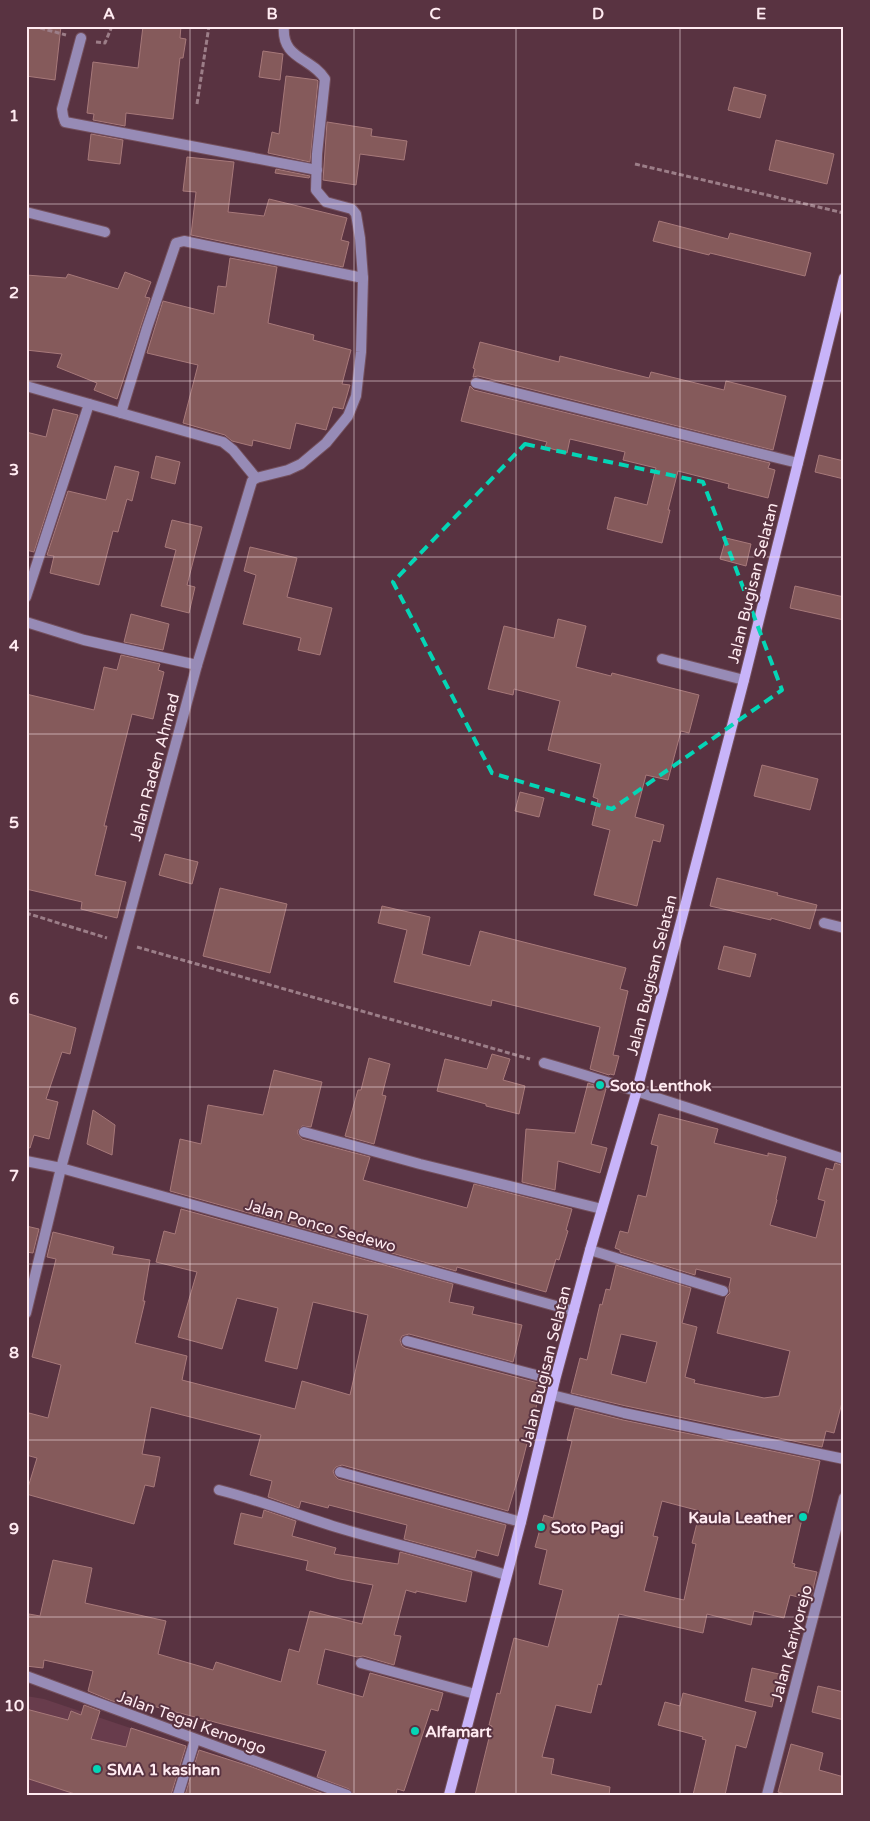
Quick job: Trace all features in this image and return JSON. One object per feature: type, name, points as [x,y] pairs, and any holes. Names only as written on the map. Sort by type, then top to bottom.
[{"type":"street","points":[[26,386],[223,442],[234,450],[256,478],[288,470],[301,464],[326,443],[351,410],[356,396],[361,352],[363,278],[356,212],[352,209],[326,202],[316,190],[325,79],[291,52],[286,45],[284,26]]},
{"type":"street","points":[[80,38],[62,109],[66,122],[317,170]]},
{"type":"street","points":[[26,212],[105,232]]},
{"type":"street","points":[[121,412],[176,243],[184,241],[363,278]]},
{"type":"street","name":"Jalan Bugisan Selatan","points":[[449,1795],[521,1522],[555,1380],[590,1250],[637,1090],[744,680],[844,278]]},
{"type":"street","points":[[476,383],[798,462]]},
{"type":"street","points":[[26,597],[89,404]]},
{"type":"street","name":"Jalan Raden Ahmad","points":[[26,1313],[60,1168],[197,665],[249,489],[256,478]]},
{"type":"street","points":[[26,622],[84,640],[197,665]]},
{"type":"street","points":[[662,659],[744,680]]},
{"type":"street","points":[[824,923],[844,928]]},
{"type":"street","points":[[544,1063],[637,1090],[670,1104],[844,1159]]},
{"type":"street","points":[[304,1132],[420,1164],[602,1209]]},
{"type":"street","name":"Jalan Ponco Sedewo","points":[[26,1161],[60,1168],[574,1311]]},
{"type":"street","points":[[590,1250],[723,1291]]},
{"type":"street","points":[[407,1341],[555,1380]]},
{"type":"street","points":[[552,1395],[624,1413],[844,1459]]},
{"type":"street","points":[[340,1472],[521,1522]]},
{"type":"street","points":[[219,1490],[240,1495],[336,1527],[459,1560],[506,1575]]},
{"type":"street","name":"Jalan Kariyorejo","points":[[767,1795],[844,1498]]},
{"type":"street","points":[[361,1663],[475,1694]]},
{"type":"street","name":"Jalan Tegal Kenongo","points":[[26,1676],[347,1795]]},
{"type":"street","points":[[178,1795],[195,1740]]},
{"type":"path","points":[[197,104],[209,26]]},
{"type":"path","points":[[635,164],[844,213]]},
{"type":"path","points":[[26,913],[544,1063]]},
{"type":"highlighted area","points":[[525,444],[703,482],[782,690],[612,809],[492,773],[393,582]]},
{"type":"shaded area","name":"SMA 1 kasihan","points":[[26,1696],[44,1699],[175,1743],[160,1795],[26,1795]]},
{"type":"building","points":[[26,26],[61,26],[55,80],[26,76]]},
{"type":"building","points":[[143,26],[181,26],[180,38],[186,39],[183,58],[180,58],[173,119],[126,113],[125,126],[93,120],[94,114],[87,113],[93,62],[138,68]]},
{"type":"building","points":[[263,51],[283,54],[280,80],[259,77]]},
{"type":"building","points":[[286,76],[318,81],[310,162],[268,153],[272,132],[279,134]]},
{"type":"building","points":[[734,87],[766,95],[760,118],[728,110]]},
{"type":"building","points":[[327,122],[372,129],[371,136],[407,141],[404,160],[360,154],[356,185],[323,180]]},
{"type":"building","points":[[91,134],[123,140],[120,164],[88,160]]},
{"type":"building","points":[[776,140],[834,154],[827,184],[769,170]]},
{"type":"building","points":[[187,157],[234,162],[228,212],[264,216],[269,199],[347,218],[341,240],[349,242],[343,267],[191,235],[196,192],[183,191]]},
{"type":"building","points":[[276,169],[310,176],[309,178],[275,173]]},
{"type":"building","points":[[659,221],[728,239],[730,233],[811,253],[805,276],[653,241]]},
{"type":"building","points":[[230,258],[277,267],[268,323],[314,335],[313,340],[351,350],[342,384],[350,385],[343,409],[333,407],[326,430],[296,423],[290,449],[253,440],[252,446],[232,441],[225,435],[183,423],[198,365],[147,353],[163,301],[214,314],[218,286],[226,287]]},
{"type":"building","points":[[125,272],[151,282],[145,297],[150,298],[117,399],[94,390],[97,383],[57,367],[62,354],[26,350],[26,275],[66,278],[68,274],[118,289]]},
{"type":"building","points":[[480,342],[559,362],[560,356],[649,378],[651,372],[724,390],[726,381],[786,396],[773,450],[478,376],[473,377],[475,369],[473,368]]},
{"type":"building","points":[[470,386],[474,390],[770,463],[768,468],[775,470],[768,498],[728,488],[729,484],[678,471],[662,543],[607,529],[615,497],[647,505],[656,468],[623,460],[625,452],[570,439],[567,453],[545,447],[547,442],[461,421]]},
{"type":"building","points":[[53,409],[78,415],[34,552],[26,550],[26,432],[46,437]]},
{"type":"building","points":[[819,455],[844,461],[844,479],[815,472]]},
{"type":"building","points":[[156,456],[180,462],[175,484],[151,478]]},
{"type":"building","points":[[115,466],[139,472],[132,501],[127,499],[118,532],[113,531],[99,585],[50,573],[54,556],[47,555],[68,491],[106,500]]},
{"type":"building","points":[[172,520],[202,527],[187,585],[195,587],[189,613],[161,606],[176,550],[165,547]]},
{"type":"building","points":[[726,538],[751,544],[746,566],[720,559]]},
{"type":"building","points":[[250,547],[297,558],[287,597],[332,608],[320,655],[298,650],[301,638],[243,624],[256,575],[244,571]]},
{"type":"building","points":[[795,586],[844,597],[844,620],[790,608]]},
{"type":"building","points":[[131,614],[169,624],[163,650],[124,642]]},
{"type":"building","points":[[558,619],[586,626],[576,667],[611,676],[612,673],[699,695],[689,733],[681,731],[668,780],[646,775],[635,817],[664,825],[660,842],[653,840],[637,906],[594,895],[610,830],[592,825],[598,799],[593,797],[601,764],[548,750],[560,701],[514,689],[513,695],[488,689],[504,626],[554,638]]},
{"type":"building","points":[[121,655],[160,664],[158,670],[164,672],[153,719],[132,714],[104,826],[107,826],[95,875],[126,882],[117,918],[81,909],[82,902],[26,889],[26,694],[94,710],[104,667],[117,670]]},
{"type":"building","points":[[762,765],[818,779],[810,810],[754,796]]},
{"type":"building","points":[[520,792],[544,798],[539,817],[515,811]]},
{"type":"building","points":[[165,854],[198,862],[192,884],[159,875]]},
{"type":"building","points":[[717,878],[817,905],[810,929],[771,918],[771,920],[710,906]]},
{"type":"building","points":[[220,888],[287,904],[270,973],[203,956]]},
{"type":"building","points":[[382,906],[430,917],[422,954],[470,966],[480,931],[626,968],[620,989],[628,991],[613,1055],[619,1056],[614,1075],[590,1069],[600,1027],[492,1000],[491,1006],[394,982],[407,930],[378,923]]},
{"type":"building","points":[[724,946],[756,954],[750,977],[718,969]]},
{"type":"building","points":[[26,1013],[76,1028],[70,1054],[62,1052],[46,1099],[58,1102],[49,1139],[34,1135],[30,1148],[26,1147]]},
{"type":"building","points":[[492,1054],[510,1059],[503,1080],[525,1086],[519,1114],[437,1091],[445,1059],[487,1069]]},
{"type":"building","points":[[369,1058],[390,1064],[382,1095],[386,1096],[374,1144],[345,1136],[358,1090],[361,1090]]},
{"type":"building","points":[[274,1070],[322,1082],[311,1127],[302,1126],[298,1130],[298,1134],[302,1139],[370,1157],[363,1180],[467,1208],[474,1184],[572,1209],[566,1230],[568,1231],[559,1260],[556,1259],[546,1292],[457,1267],[456,1271],[170,1191],[180,1139],[201,1144],[208,1105],[263,1115]]},
{"type":"building","points":[[588,1083],[606,1089],[591,1144],[607,1148],[600,1173],[558,1161],[555,1190],[522,1182],[526,1129],[575,1133]]},
{"type":"building","points":[[93,1110],[115,1125],[112,1155],[87,1144]]},
{"type":"building","points":[[659,1114],[718,1129],[714,1143],[768,1156],[768,1153],[786,1157],[770,1225],[816,1238],[825,1201],[818,1199],[826,1168],[833,1170],[835,1163],[844,1166],[844,1395],[834,1433],[826,1431],[822,1447],[571,1393],[580,1358],[587,1360],[600,1304],[602,1305],[606,1289],[610,1290],[616,1265],[691,1288],[682,1323],[697,1327],[685,1377],[695,1380],[694,1383],[764,1398],[779,1396],[790,1351],[717,1333],[726,1297],[730,1293],[731,1278],[696,1269],[695,1275],[620,1252],[620,1250],[615,1248],[620,1231],[628,1233],[638,1195],[646,1197],[658,1146],[651,1144]],"holes":[[[621,1334],[657,1342],[646,1383],[611,1374]]]},
{"type":"building","points":[[181,1209],[453,1284],[449,1302],[474,1307],[472,1314],[522,1325],[513,1362],[409,1334],[402,1336],[400,1340],[405,1348],[542,1384],[508,1511],[342,1465],[336,1467],[333,1471],[338,1479],[506,1525],[498,1556],[477,1550],[475,1558],[404,1539],[407,1525],[329,1505],[328,1508],[301,1501],[299,1508],[268,1497],[272,1481],[250,1475],[261,1435],[151,1407],[142,1454],[160,1457],[154,1487],[145,1485],[134,1524],[26,1494],[37,1458],[26,1455],[26,1426],[29,1413],[48,1418],[61,1365],[32,1357],[56,1259],[47,1257],[53,1232],[114,1247],[112,1254],[150,1260],[143,1301],[145,1301],[135,1343],[187,1356],[182,1380],[295,1409],[302,1381],[350,1395],[368,1315],[313,1302],[297,1369],[265,1361],[278,1308],[237,1298],[222,1349],[178,1337],[197,1272],[156,1262],[164,1231],[175,1234]]},
{"type":"building","points":[[26,1226],[39,1229],[33,1253],[26,1252]]},
{"type":"building","points":[[575,1408],[623,1420],[820,1461],[811,1502],[806,1520],[802,1519],[792,1563],[795,1564],[794,1567],[817,1572],[811,1598],[810,1600],[790,1595],[784,1618],[754,1611],[751,1625],[707,1614],[703,1633],[619,1614],[601,1685],[598,1684],[591,1713],[556,1705],[542,1757],[554,1759],[551,1774],[610,1787],[609,1795],[475,1795],[492,1726],[489,1725],[497,1693],[500,1694],[514,1638],[548,1647],[563,1590],[539,1584],[547,1550],[535,1547],[544,1515],[553,1518],[572,1441],[567,1440]],"holes":[[[662,1501],[700,1511],[692,1543],[696,1544],[684,1600],[644,1591],[658,1537],[653,1536]]]},
{"type":"building","points":[[264,1510],[296,1521],[292,1536],[336,1548],[334,1554],[398,1564],[400,1552],[472,1572],[466,1602],[406,1590],[394,1635],[401,1636],[394,1665],[363,1656],[357,1657],[325,1649],[317,1684],[363,1697],[370,1673],[443,1693],[438,1711],[431,1709],[404,1791],[397,1789],[396,1795],[354,1795],[349,1789],[317,1777],[326,1751],[145,1704],[144,1708],[112,1701],[88,1691],[93,1671],[44,1660],[43,1668],[26,1666],[26,1633],[29,1614],[40,1616],[53,1560],[92,1568],[85,1603],[166,1621],[158,1654],[213,1670],[216,1662],[281,1682],[289,1649],[299,1652],[310,1611],[362,1624],[373,1585],[306,1570],[308,1561],[234,1544],[241,1513],[262,1518]]},
{"type":"building","points":[[752,1668],[779,1674],[772,1707],[745,1701]]},
{"type":"building","points":[[818,1686],[844,1692],[844,1720],[812,1712]]},
{"type":"building","points":[[683,1693],[756,1712],[746,1748],[736,1745],[725,1795],[693,1795],[706,1740],[702,1739],[703,1737],[658,1725],[665,1702],[680,1706]]},
{"type":"building","name":"SMA 1 kasihan","points":[[84,1705],[100,1711],[91,1739],[126,1747],[131,1728],[186,1746],[171,1795],[78,1795],[26,1778],[26,1709],[68,1720],[71,1711],[81,1715]]},
{"type":"building","points":[[791,1744],[823,1753],[819,1770],[844,1777],[844,1795],[789,1795],[778,1792]]},
{"type":"building","points":[[199,1750],[252,1767],[327,1795],[185,1795]]},
{"type":"place","name":"Soto Lenthok","points":[[600,1085]]},
{"type":"place","name":"Kaula Leather","points":[[803,1517]]},
{"type":"place","name":"Soto Pagi","points":[[541,1527]]},
{"type":"place","name":"Alfamart","points":[[415,1731]]},
{"type":"place","name":"SMA 1 kasihan","points":[[97,1769]]}]
